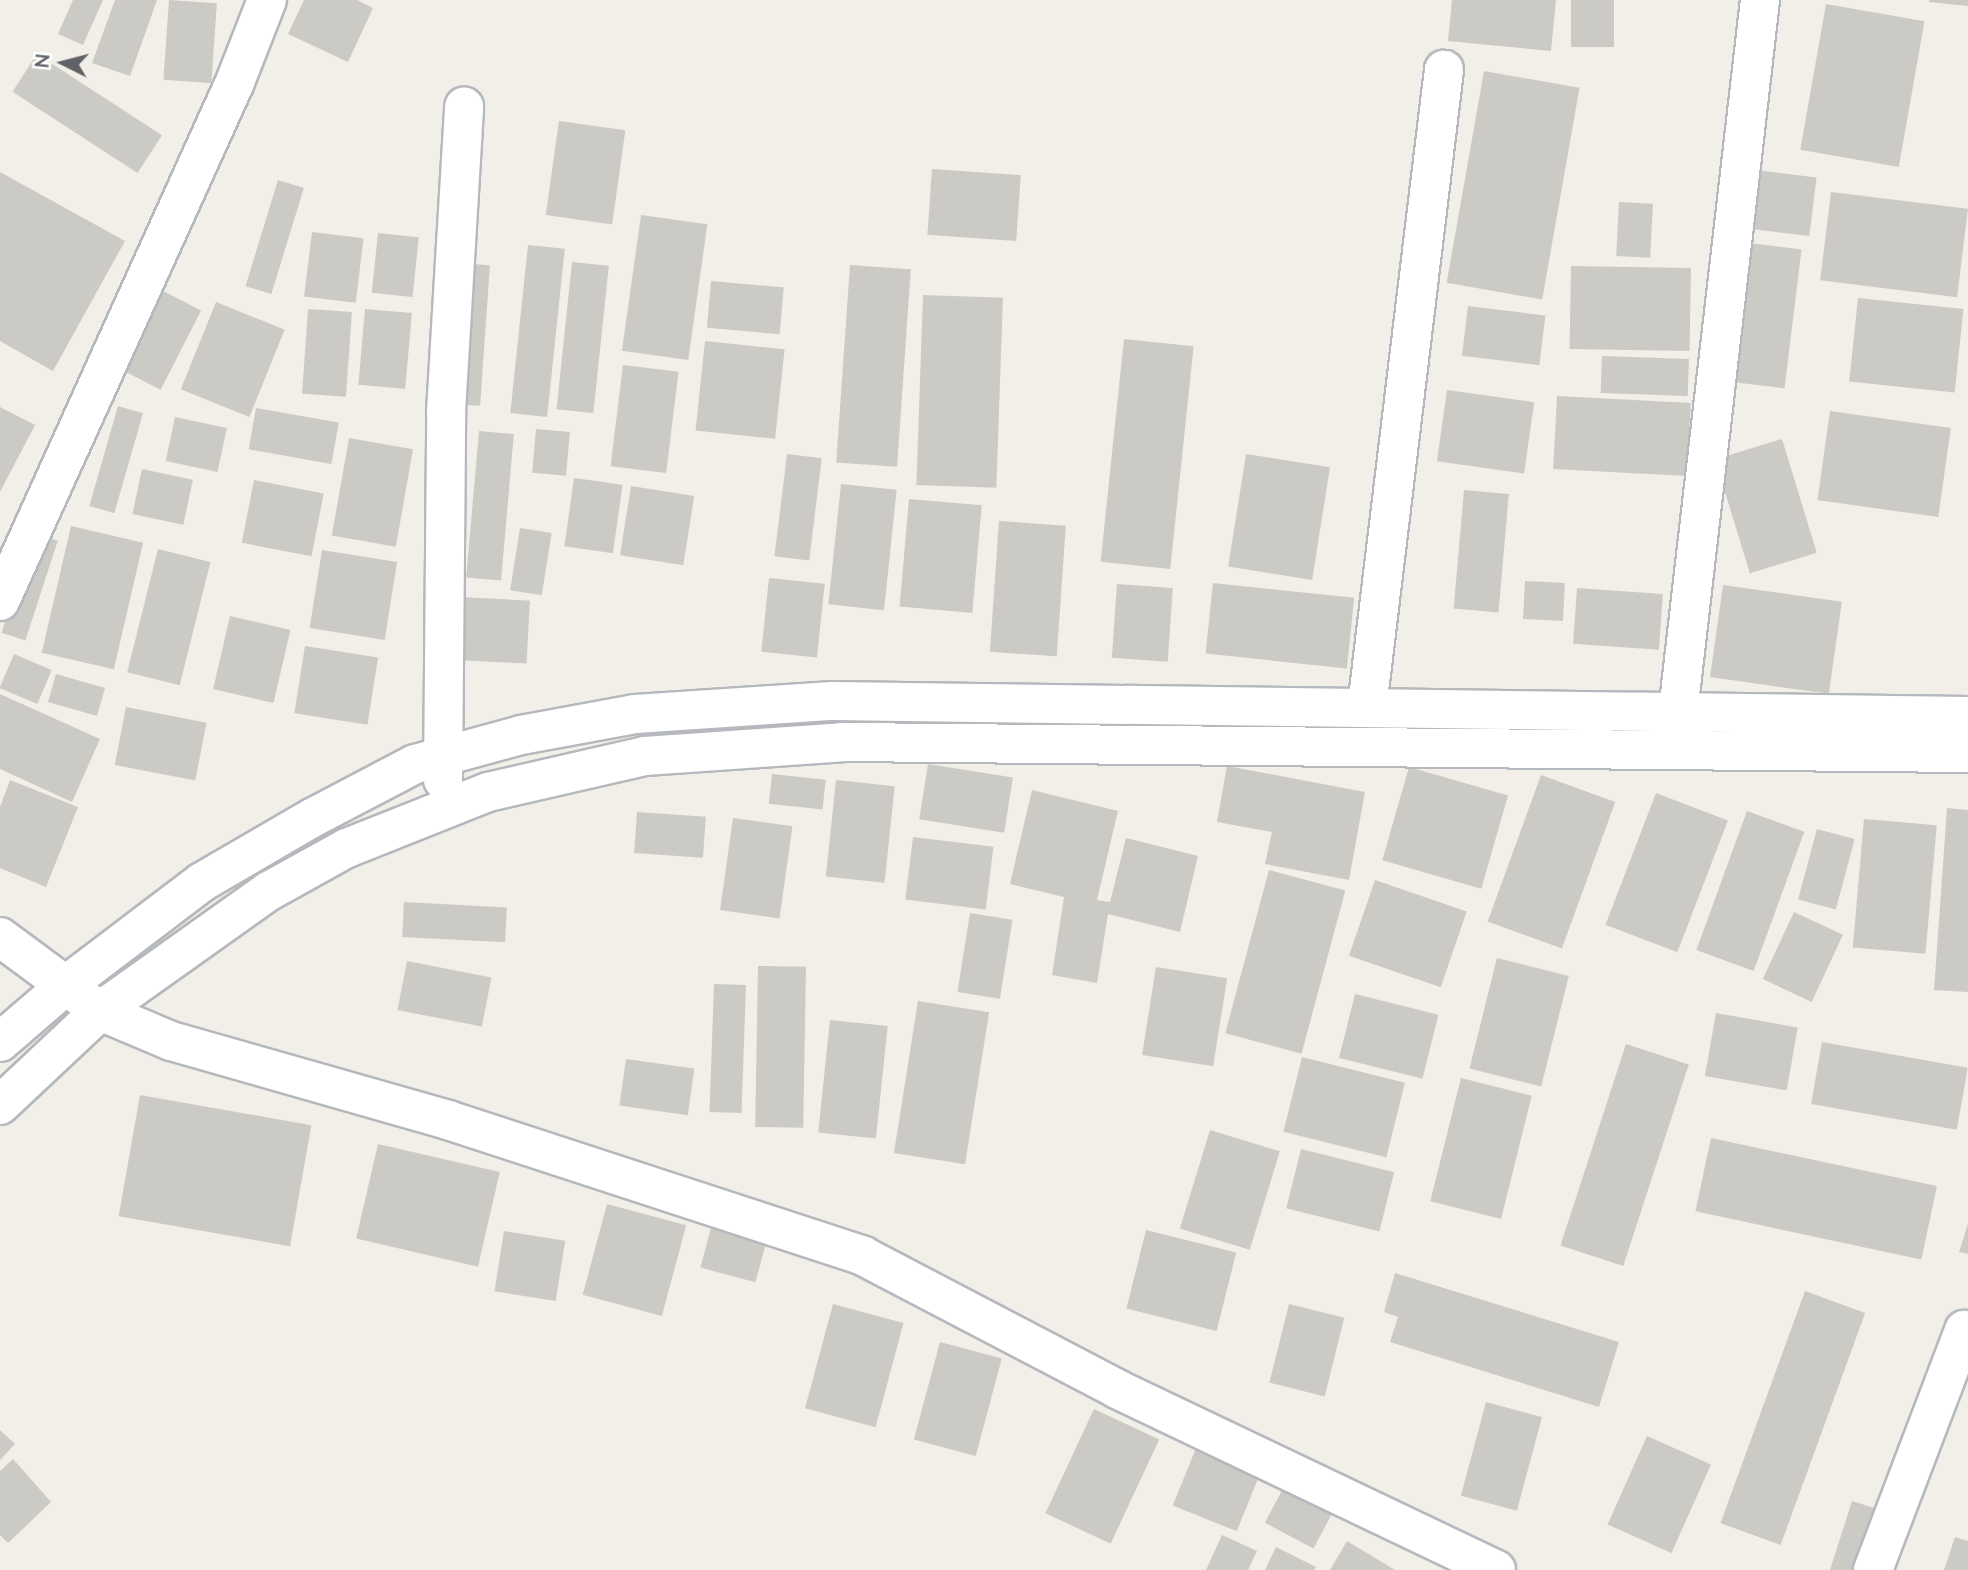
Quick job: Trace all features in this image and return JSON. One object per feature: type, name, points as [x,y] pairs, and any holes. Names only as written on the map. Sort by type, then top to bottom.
[{"type":"street","points":[[0,601],[235,82],[267,0]]},
{"type":"street","points":[[1678,712],[1760,0]]},
{"type":"street","points":[[1367,707],[1444,70]]},
{"type":"street","points":[[441,808],[446,754],[446,412],[464,107]]},
{"type":"street","points":[[0,1042],[65,986],[202,882],[312,818],[415,764],[446,754],[635,714],[725,705],[833,701],[1968,716]]},
{"type":"street","points":[[0,1105],[100,1012],[269,891],[347,848],[441,808],[645,756],[762,745],[1968,753]]},
{"type":"street","points":[[0,937],[100,1012],[171,1041],[447,1120],[832,1244],[1117,1389],[1434,1557],[1496,1570]]},
{"type":"street","points":[[1873,1570],[1964,1330]]},
{"type":"building","points":[[73,0],[103,0],[83,45],[58,34]]},
{"type":"building","points":[[115,0],[157,0],[130,76],[92,63]]},
{"type":"building","points":[[169,0],[217,3],[211,83],[163,80]]},
{"type":"building","points":[[304,0],[357,0],[373,8],[348,62],[288,34]]},
{"type":"building","points":[[1452,0],[1556,0],[1551,51],[1448,41]]},
{"type":"building","points":[[1571,0],[1614,0],[1614,47],[1571,47]]},
{"type":"building","points":[[1968,0],[1968,6],[1929,2]]},
{"type":"building","points":[[1826,4],[1924,21],[1899,167],[1800,150]]},
{"type":"building","points":[[37,54],[162,135],[137,173],[12,92]]},
{"type":"building","points":[[1484,71],[1580,88],[1542,300],[1447,283]]},
{"type":"building","points":[[559,121],[625,130],[612,224],[546,215]]},
{"type":"building","points":[[932,169],[1021,175],[1016,241],[927,235]]},
{"type":"building","points":[[1755,170],[1817,178],[1809,236],[1748,229]]},
{"type":"building","points":[[0,172],[125,241],[53,371],[0,341]]},
{"type":"building","points":[[278,180],[304,188],[271,294],[246,286]]},
{"type":"building","points":[[1831,192],[1968,209],[1957,297],[1820,280]]},
{"type":"building","points":[[1619,202],[1653,204],[1650,258],[1616,256]]},
{"type":"building","points":[[641,215],[707,224],[688,360],[622,351]]},
{"type":"building","points":[[312,232],[364,238],[356,303],[304,297]]},
{"type":"building","points":[[378,233],[419,237],[413,297],[372,293]]},
{"type":"building","points":[[1741,242],[1802,249],[1784,388],[1724,381]]},
{"type":"building","points":[[528,245],[565,249],[547,417],[510,413]]},
{"type":"building","points":[[572,262],[609,266],[593,413],[557,409]]},
{"type":"building","points":[[459,263],[490,265],[480,406],[449,404]]},
{"type":"building","points":[[850,265],[911,269],[897,467],[836,463]]},
{"type":"building","points":[[1571,266],[1691,268],[1690,351],[1570,349]]},
{"type":"building","points":[[711,281],[784,287],[780,334],[707,328]]},
{"type":"building","points":[[161,290],[201,310],[161,390],[121,369]]},
{"type":"building","points":[[923,295],[1003,298],[996,488],[916,485]]},
{"type":"building","points":[[1858,298],[1963,309],[1955,393],[1849,382]]},
{"type":"building","points":[[216,302],[285,330],[249,417],[181,389]]},
{"type":"building","points":[[1468,306],[1545,316],[1539,365],[1462,356]]},
{"type":"building","points":[[308,309],[352,312],[346,397],[302,394]]},
{"type":"building","points":[[365,309],[412,313],[405,389],[358,385]]},
{"type":"building","points":[[1124,339],[1194,346],[1170,569],[1101,562]]},
{"type":"building","points":[[705,341],[785,349],[775,439],[696,431]]},
{"type":"building","points":[[1602,356],[1689,359],[1688,396],[1601,393]]},
{"type":"building","points":[[623,365],[679,372],[666,473],[611,466]]},
{"type":"building","points":[[1447,390],[1534,402],[1524,474],[1437,461]]},
{"type":"building","points":[[1557,396],[1691,403],[1687,476],[1553,469]]},
{"type":"building","points":[[118,406],[143,413],[114,513],[89,506]]},
{"type":"building","points":[[0,407],[35,425],[0,492]]},
{"type":"building","points":[[256,408],[339,423],[331,464],[249,449]]},
{"type":"building","points":[[1830,411],[1951,428],[1938,517],[1817,500]]},
{"type":"building","points":[[175,417],[227,428],[217,472],[166,461]]},
{"type":"building","points":[[536,429],[570,432],[566,476],[532,473]]},
{"type":"building","points":[[479,431],[514,434],[501,580],[466,577]]},
{"type":"building","points":[[349,438],[413,449],[396,547],[332,535]]},
{"type":"building","points":[[1782,439],[1817,553],[1750,573],[1715,459]]},
{"type":"building","points":[[787,454],[822,458],[809,560],[774,556]]},
{"type":"building","points":[[1246,454],[1330,467],[1312,580],[1228,567]]},
{"type":"building","points":[[142,469],[193,480],[183,525],[132,514]]},
{"type":"building","points":[[574,478],[623,485],[613,553],[564,546]]},
{"type":"building","points":[[254,480],[324,494],[311,556],[242,543]]},
{"type":"building","points":[[841,484],[897,490],[884,610],[828,604]]},
{"type":"building","points":[[631,486],[694,496],[683,565],[620,555]]},
{"type":"building","points":[[1464,490],[1509,494],[1498,612],[1454,609]]},
{"type":"building","points":[[909,499],[982,505],[972,613],[900,607]]},
{"type":"building","points":[[999,521],[1066,526],[1057,656],[990,652]]},
{"type":"building","points":[[71,526],[143,543],[114,669],[42,653]]},
{"type":"building","points":[[520,528],[552,533],[542,595],[510,590]]},
{"type":"building","points":[[34,533],[58,541],[25,641],[2,633]]},
{"type":"building","points":[[158,549],[210,562],[180,685],[127,672]]},
{"type":"building","points":[[322,550],[397,562],[385,640],[310,628]]},
{"type":"building","points":[[769,578],[825,584],[817,657],[761,652]]},
{"type":"building","points":[[1525,581],[1565,583],[1563,621],[1523,619]]},
{"type":"building","points":[[1213,583],[1354,598],[1347,668],[1206,654]]},
{"type":"building","points":[[1117,584],[1173,588],[1168,662],[1112,658]]},
{"type":"building","points":[[1723,585],[1842,602],[1829,694],[1710,677]]},
{"type":"building","points":[[1577,588],[1663,594],[1659,650],[1573,644]]},
{"type":"building","points":[[460,597],[530,601],[527,664],[457,660]]},
{"type":"building","points":[[230,616],[290,630],[274,703],[213,689]]},
{"type":"building","points":[[305,646],[378,658],[367,725],[294,713]]},
{"type":"building","points":[[14,654],[52,670],[37,704],[0,688]]},
{"type":"building","points":[[56,674],[105,688],[97,716],[48,702]]},
{"type":"building","points":[[0,694],[100,739],[72,802],[0,769]]},
{"type":"building","points":[[126,707],[206,723],[195,781],[115,765]]},
{"type":"building","points":[[928,764],[1013,777],[1004,833],[919,819]]},
{"type":"building","points":[[1227,766],[1365,792],[1349,880],[1265,864],[1272,832],[1217,822]]},
{"type":"building","points":[[1409,767],[1508,795],[1481,889],[1382,860]]},
{"type":"building","points":[[772,774],[826,780],[823,809],[769,804]]},
{"type":"building","points":[[1541,775],[1615,802],[1562,949],[1488,922]]},
{"type":"building","points":[[10,780],[78,807],[46,887],[0,868],[0,807]]},
{"type":"building","points":[[836,780],[895,786],[885,883],[826,876]]},
{"type":"building","points":[[1032,790],[1118,811],[1097,900],[1110,902],[1126,838],[1198,856],[1180,932],[1108,914],[1097,983],[1052,975],[1064,897],[1010,884]]},
{"type":"building","points":[[1656,793],[1728,821],[1677,952],[1605,925]]},
{"type":"building","points":[[1947,808],[1968,810],[1968,992],[1934,990]]},
{"type":"building","points":[[1747,811],[1804,832],[1754,971],[1696,950]]},
{"type":"building","points":[[637,812],[706,817],[703,858],[634,853]]},
{"type":"building","points":[[733,818],[792,826],[779,918],[720,910]]},
{"type":"building","points":[[1864,819],[1937,825],[1925,954],[1853,948]]},
{"type":"building","points":[[1817,829],[1855,839],[1836,910],[1798,900]]},
{"type":"building","points":[[913,837],[993,847],[986,909],[905,900]]},
{"type":"building","points":[[1269,870],[1345,890],[1302,1054],[1225,1033]]},
{"type":"building","points":[[1375,880],[1467,912],[1441,987],[1349,956]]},
{"type":"building","points":[[404,902],[507,907],[505,942],[402,937]]},
{"type":"building","points":[[1794,912],[1843,935],[1812,1002],[1763,979]]},
{"type":"building","points":[[970,913],[1012,920],[1000,999],[957,992]]},
{"type":"building","points":[[1497,958],[1569,976],[1541,1087],[1469,1069]]},
{"type":"building","points":[[407,961],[491,977],[482,1026],[397,1010]]},
{"type":"building","points":[[758,966],[806,967],[803,1128],[755,1127]]},
{"type":"building","points":[[1156,967],[1227,978],[1213,1066],[1142,1055]]},
{"type":"building","points":[[714,984],[746,985],[742,1113],[710,1112]]},
{"type":"building","points":[[1355,994],[1438,1015],[1422,1079],[1339,1058]]},
{"type":"building","points":[[918,1001],[989,1012],[965,1164],[894,1153]]},
{"type":"building","points":[[1716,1013],[1798,1027],[1787,1090],[1705,1076]]},
{"type":"building","points":[[830,1020],[888,1026],[876,1138],[818,1132]]},
{"type":"building","points":[[1822,1042],[1968,1068],[1957,1130],[1811,1104]]},
{"type":"building","points":[[1626,1044],[1689,1064],[1623,1266],[1560,1246]]},
{"type":"building","points":[[1302,1057],[1405,1083],[1386,1157],[1283,1132]]},
{"type":"building","points":[[626,1059],[694,1069],[688,1115],[619,1106]]},
{"type":"building","points":[[1461,1078],[1532,1096],[1501,1219],[1430,1201]]},
{"type":"building","points":[[140,1095],[311,1125],[290,1246],[119,1216]]},
{"type":"building","points":[[1210,1130],[1280,1151],[1250,1250],[1180,1228]]},
{"type":"building","points":[[1711,1138],[1937,1186],[1921,1259],[1695,1211]]},
{"type":"building","points":[[378,1144],[500,1172],[478,1267],[356,1239]]},
{"type":"building","points":[[1301,1149],[1394,1172],[1379,1231],[1286,1208]]},
{"type":"building","points":[[607,1204],[686,1225],[662,1316],[583,1295]]},
{"type":"building","points":[[1968,1224],[1968,1254],[1959,1252]]},
{"type":"building","points":[[711,1228],[766,1243],[755,1282],[700,1268]]},
{"type":"building","points":[[1146,1230],[1236,1252],[1217,1331],[1126,1309]]},
{"type":"building","points":[[504,1231],[565,1241],[556,1301],[494,1291]]},
{"type":"building","points":[[1395,1273],[1619,1342],[1599,1407],[1390,1342],[1398,1317],[1384,1312]]},
{"type":"building","points":[[1805,1291],[1865,1313],[1781,1545],[1721,1523]]},
{"type":"building","points":[[833,1304],[904,1323],[876,1427],[805,1408]]},
{"type":"building","points":[[1289,1304],[1344,1318],[1325,1396],[1269,1383]]},
{"type":"building","points":[[940,1342],[1002,1359],[976,1456],[914,1440]]},
{"type":"building","points":[[1486,1402],[1542,1417],[1517,1511],[1461,1496]]},
{"type":"building","points":[[1094,1409],[1159,1439],[1111,1544],[1045,1513]]},
{"type":"building","points":[[0,1430],[15,1444],[0,1460]]},
{"type":"building","points":[[1647,1436],[1711,1464],[1671,1553],[1608,1525]]},
{"type":"building","points":[[1196,1448],[1260,1474],[1237,1531],[1173,1505]]},
{"type":"building","points":[[13,1459],[51,1502],[8,1543],[0,1535],[0,1471]]},
{"type":"building","points":[[1286,1483],[1335,1509],[1313,1549],[1265,1523]]},
{"type":"building","points":[[1852,1501],[1887,1512],[1868,1570],[1830,1570]]},
{"type":"building","points":[[1222,1535],[1257,1551],[1248,1570],[1206,1570]]},
{"type":"building","points":[[1955,1537],[1968,1541],[1968,1570],[1944,1570]]},
{"type":"building","points":[[1347,1541],[1395,1570],[1330,1570]]},
{"type":"building","points":[[1276,1547],[1316,1567],[1314,1570],[1265,1570]]}]
